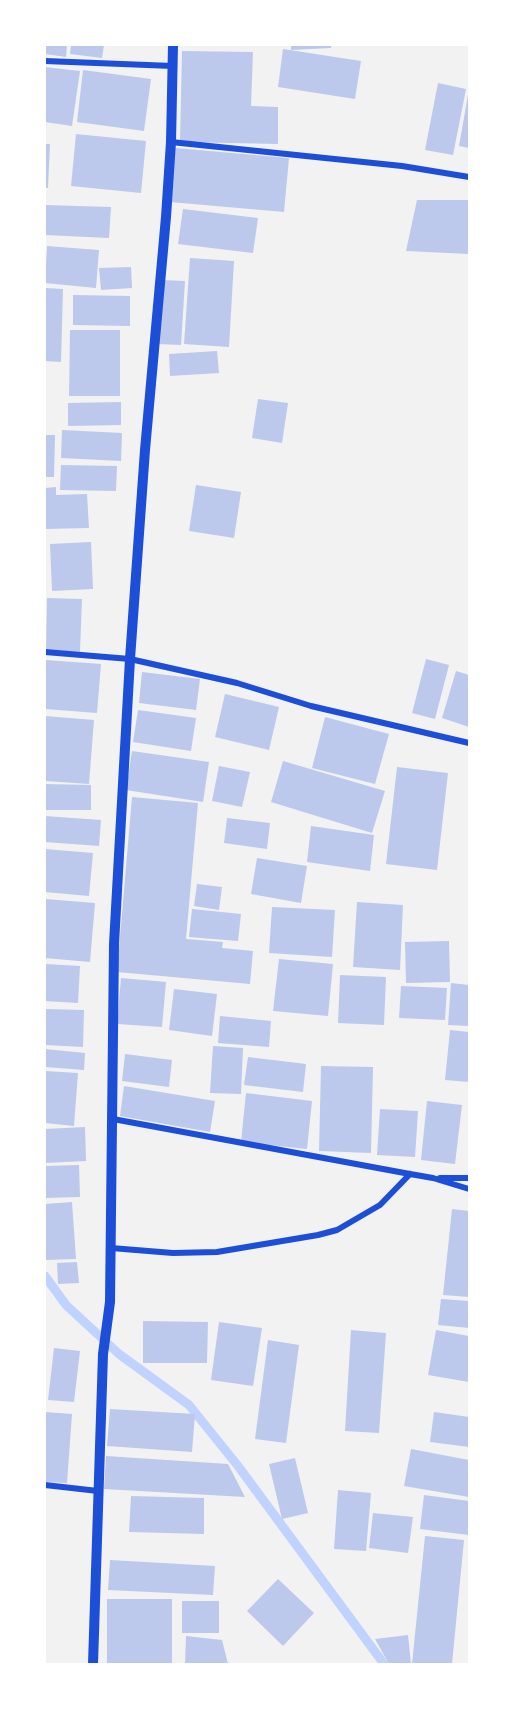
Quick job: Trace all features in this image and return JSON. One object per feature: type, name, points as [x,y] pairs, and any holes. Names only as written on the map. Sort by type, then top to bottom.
[{"type":"street","points":[[93,1664],[103,1354],[110,1302],[114,944],[130,659],[171,142],[173,45]]},
{"type":"street","points":[[45,62],[173,66]]},
{"type":"street","points":[[171,142],[402,166],[469,177]]},
{"type":"street","points":[[45,652],[130,659],[237,683],[311,706],[469,743]]},
{"type":"street","points":[[113,1119],[433,1178],[469,1189]]},
{"type":"street","points":[[111,1248],[173,1253],[217,1252],[318,1235],[337,1230],[380,1205],[411,1174]]},
{"type":"street","points":[[433,1178],[469,1178]]},
{"type":"street","points":[[45,1485],[98,1491]]},
{"type":"building","points":[[45,45],[67,45],[66,57],[45,54]]},
{"type":"building","points":[[71,45],[104,45],[102,58],[70,54]]},
{"type":"building","points":[[291,45],[331,45],[331,48],[291,50]]},
{"type":"building","points":[[283,49],[361,61],[355,99],[278,87]]},
{"type":"building","points":[[182,51],[253,52],[251,106],[278,107],[278,144],[180,142]]},
{"type":"building","points":[[45,67],[80,71],[72,126],[45,122]]},
{"type":"building","points":[[83,70],[151,79],[144,131],[77,122]]},
{"type":"building","points":[[438,83],[466,89],[453,155],[425,150]]},
{"type":"building","points":[[469,95],[469,148],[459,146]]},
{"type":"building","points":[[76,134],[146,141],[141,193],[71,186]]},
{"type":"building","points":[[45,144],[50,144],[48,188],[45,188]]},
{"type":"building","points":[[175,148],[289,158],[284,212],[170,202]]},
{"type":"building","points":[[417,200],[469,200],[469,254],[406,251]]},
{"type":"building","points":[[45,205],[111,207],[109,238],[45,235]]},
{"type":"building","points":[[183,209],[258,218],[253,253],[178,244]]},
{"type":"building","points":[[47,246],[99,250],[96,288],[45,283]]},
{"type":"building","points":[[190,258],[234,261],[229,347],[184,344]]},
{"type":"building","points":[[131,267],[132,288],[101,290],[99,268]]},
{"type":"building","points":[[161,280],[185,281],[181,345],[157,344]]},
{"type":"building","points":[[45,288],[63,289],[61,362],[45,361]]},
{"type":"building","points":[[73,295],[130,296],[130,326],[73,325]]},
{"type":"building","points":[[70,330],[120,330],[120,396],[69,396]]},
{"type":"building","points":[[217,351],[219,373],[170,376],[169,354]]},
{"type":"building","points":[[258,399],[288,403],[282,443],[252,438]]},
{"type":"building","points":[[121,402],[121,425],[68,426],[68,403]]},
{"type":"building","points":[[62,430],[122,433],[121,461],[61,458]]},
{"type":"building","points":[[45,435],[55,435],[54,477],[45,477]]},
{"type":"building","points":[[61,465],[117,466],[116,491],[60,490]]},
{"type":"building","points":[[196,485],[241,492],[234,538],[189,531]]},
{"type":"building","points":[[56,487],[56,495],[87,494],[89,528],[45,529],[45,488]]},
{"type":"building","points":[[91,542],[93,589],[52,591],[50,544]]},
{"type":"building","points":[[47,598],[82,599],[80,652],[46,650]]},
{"type":"building","points":[[426,659],[449,665],[435,719],[412,713]]},
{"type":"building","points":[[46,660],[101,664],[97,713],[45,709]]},
{"type":"building","points":[[456,671],[469,675],[469,727],[442,718]]},
{"type":"building","points":[[142,672],[200,679],[196,710],[139,703]]},
{"type":"building","points":[[225,694],[279,707],[269,750],[215,737]]},
{"type":"building","points":[[138,710],[196,718],[191,751],[133,742]]},
{"type":"building","points":[[45,716],[94,720],[89,784],[45,781]]},
{"type":"building","points":[[325,717],[389,734],[375,784],[312,768]]},
{"type":"building","points":[[132,751],[209,762],[203,802],[126,790]]},
{"type":"building","points":[[283,761],[385,791],[372,833],[271,802]]},
{"type":"building","points":[[219,766],[250,772],[242,807],[212,801]]},
{"type":"building","points":[[397,767],[448,773],[437,870],[386,864]]},
{"type":"building","points":[[45,784],[91,785],[91,810],[45,810]]},
{"type":"building","points":[[132,797],[198,803],[186,939],[223,942],[222,948],[253,951],[250,984],[117,972]]},
{"type":"building","points":[[45,816],[101,820],[99,846],[45,842]]},
{"type":"building","points":[[227,818],[270,823],[267,849],[224,843]]},
{"type":"building","points":[[311,826],[374,835],[370,871],[307,862]]},
{"type":"building","points":[[45,849],[93,853],[89,896],[45,892]]},
{"type":"building","points":[[257,858],[307,866],[301,903],[251,894]]},
{"type":"building","points":[[197,884],[222,887],[219,910],[194,906]]},
{"type":"building","points":[[45,899],[95,903],[90,962],[45,958]]},
{"type":"building","points":[[357,902],[403,905],[400,970],[353,967]]},
{"type":"building","points":[[272,907],[335,910],[332,957],[269,953]]},
{"type":"building","points":[[192,909],[241,914],[238,941],[189,937]]},
{"type":"building","points":[[449,941],[450,982],[406,983],[405,942]]},
{"type":"building","points":[[279,959],[333,964],[328,1016],[273,1011]]},
{"type":"building","points":[[45,964],[80,966],[78,1003],[45,1001]]},
{"type":"building","points":[[340,975],[386,977],[384,1025],[338,1023]]},
{"type":"building","points":[[121,978],[166,982],[162,1027],[117,1024]]},
{"type":"building","points":[[451,983],[469,985],[469,1026],[448,1025]]},
{"type":"building","points":[[401,986],[447,988],[445,1020],[399,1018]]},
{"type":"building","points":[[174,989],[217,994],[212,1036],[169,1030]]},
{"type":"building","points":[[45,1009],[84,1010],[83,1047],[45,1045]]},
{"type":"building","points":[[220,1016],[271,1021],[269,1047],[218,1043]]},
{"type":"building","points":[[450,1030],[469,1032],[469,1082],[445,1080]]},
{"type":"building","points":[[213,1046],[243,1048],[241,1094],[210,1093]]},
{"type":"building","points":[[45,1049],[85,1053],[84,1070],[45,1067]]},
{"type":"building","points":[[125,1054],[172,1060],[169,1087],[122,1081]]},
{"type":"building","points":[[248,1057],[306,1064],[303,1092],[244,1085]]},
{"type":"building","points":[[321,1066],[373,1067],[371,1153],[319,1151]]},
{"type":"building","points":[[45,1071],[78,1073],[74,1126],[45,1123]]},
{"type":"building","points":[[124,1086],[215,1101],[210,1132],[120,1116]]},
{"type":"building","points":[[246,1093],[312,1101],[307,1149],[241,1142]]},
{"type":"building","points":[[427,1101],[462,1105],[455,1164],[421,1160]]},
{"type":"building","points":[[380,1109],[418,1111],[415,1157],[377,1155]]},
{"type":"building","points":[[85,1127],[86,1161],[45,1163],[45,1129]]},
{"type":"building","points":[[79,1165],[80,1197],[45,1198],[45,1166]]},
{"type":"building","points":[[72,1202],[76,1259],[45,1260],[45,1204]]},
{"type":"building","points":[[452,1209],[469,1211],[469,1297],[443,1295]]},
{"type":"building","points":[[77,1262],[79,1283],[58,1284],[57,1263]]},
{"type":"building","points":[[441,1299],[469,1301],[469,1328],[438,1325]]},
{"type":"building","points":[[143,1321],[208,1322],[207,1363],[143,1363]]},
{"type":"building","points":[[219,1322],[262,1328],[253,1386],[211,1380]]},
{"type":"building","points":[[351,1330],[386,1333],[379,1433],[345,1431]]},
{"type":"building","points":[[436,1330],[469,1336],[469,1382],[428,1375]]},
{"type":"building","points":[[268,1340],[299,1345],[286,1443],[255,1439]]},
{"type":"building","points":[[54,1348],[80,1351],[74,1402],[48,1400]]},
{"type":"building","points":[[110,1409],[195,1414],[192,1452],[107,1446]]},
{"type":"building","points":[[45,1412],[72,1414],[67,1483],[45,1482]]},
{"type":"building","points":[[434,1412],[469,1417],[469,1447],[430,1442]]},
{"type":"building","points":[[411,1449],[469,1460],[469,1497],[404,1486]]},
{"type":"building","points":[[106,1456],[228,1464],[245,1497],[104,1489]]},
{"type":"building","points":[[295,1458],[308,1513],[282,1519],[269,1464]]},
{"type":"building","points":[[338,1490],[371,1493],[366,1551],[334,1549]]},
{"type":"building","points":[[424,1495],[469,1501],[469,1535],[420,1529]]},
{"type":"building","points":[[131,1496],[204,1498],[204,1534],[129,1532]]},
{"type":"building","points":[[373,1513],[413,1517],[408,1553],[369,1548]]},
{"type":"building","points":[[425,1536],[464,1540],[452,1664],[412,1664]]},
{"type":"building","points":[[110,1560],[215,1566],[213,1595],[108,1590]]},
{"type":"building","points":[[278,1579],[314,1613],[283,1646],[247,1611]]},
{"type":"building","points":[[107,1599],[172,1599],[172,1664],[107,1664]]},
{"type":"building","points":[[182,1601],[219,1601],[219,1633],[182,1633]]},
{"type":"building","points":[[408,1635],[411,1664],[389,1664],[375,1639]]},
{"type":"building","points":[[186,1636],[222,1640],[228,1664],[185,1664]]},
{"type":"waterway","points":[[45,1276],[66,1305],[119,1354],[189,1405],[238,1466],[384,1664]]}]
